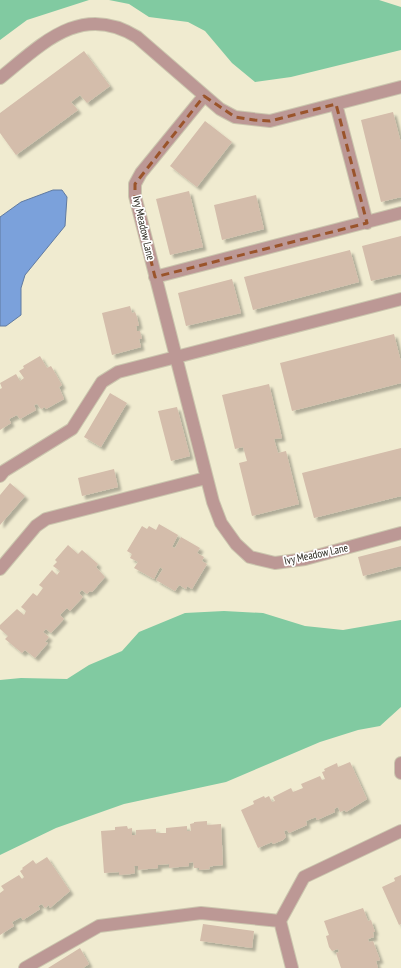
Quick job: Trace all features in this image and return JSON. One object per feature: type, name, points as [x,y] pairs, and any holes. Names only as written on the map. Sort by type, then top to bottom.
[{"type":"street","points":[[0,78],[58,34],[85,24],[106,24],[123,28],[137,37],[204,96],[220,109],[235,117],[270,121],[401,87]]},
{"type":"street","name":"Ivy Meadow Lane","points":[[204,96],[141,173],[135,184],[135,196],[212,502],[221,523],[236,544],[250,557],[275,563],[305,559],[401,533]]},
{"type":"street","points":[[336,104],[367,223]]},
{"type":"street","points":[[155,277],[401,213]]},
{"type":"street","points":[[0,476],[4,471],[72,429],[102,382],[118,372],[401,299]]},
{"type":"street","points":[[0,569],[36,526],[46,520],[206,478]]},
{"type":"street","points":[[401,763],[401,773]]},
{"type":"street","points":[[292,968],[280,921],[304,877],[401,831]]},
{"type":"street","points":[[26,968],[99,926],[201,913],[280,921]]},
{"type":"highlighted area","points":[[204,96],[235,117],[270,121],[336,104],[367,223],[155,277],[135,196],[135,184]]},
{"type":"green space","points":[[0,0],[89,0],[27,20],[0,40]]},
{"type":"green space","points":[[109,0],[379,0],[401,7],[401,50],[291,77],[255,82],[232,63],[205,31],[188,22],[149,17],[129,4]]},
{"type":"green space","points":[[224,611],[263,613],[305,626],[343,630],[401,620],[401,707],[380,726],[358,730],[320,742],[226,782],[124,804],[56,828],[0,855],[0,680],[21,678],[67,679],[89,665],[122,651],[139,632],[185,613]]},
{"type":"water","points":[[53,190],[62,190],[67,197],[65,226],[25,275],[21,288],[21,315],[6,326],[0,326],[0,217],[21,202]]},
{"type":"building","points":[[84,51],[110,86],[87,103],[80,95],[71,102],[78,110],[16,155],[0,133],[0,113]]},
{"type":"building","points":[[393,112],[401,143],[401,197],[381,202],[361,120]]},
{"type":"building","points":[[205,121],[232,142],[197,187],[170,166]]},
{"type":"building","points":[[189,191],[203,247],[170,255],[156,199]]},
{"type":"building","points":[[256,195],[264,229],[222,240],[214,205]]},
{"type":"building","points":[[401,236],[401,274],[371,281],[362,246]]},
{"type":"building","points":[[350,250],[359,282],[253,310],[244,277]]},
{"type":"building","points":[[232,279],[241,313],[186,326],[178,293]]},
{"type":"building","points":[[130,306],[132,313],[135,312],[137,317],[139,326],[136,326],[137,331],[140,331],[142,339],[139,339],[141,347],[112,355],[102,313]]},
{"type":"building","points":[[394,334],[401,362],[401,383],[292,411],[280,363]]},
{"type":"building","points":[[40,356],[47,368],[51,366],[62,385],[59,387],[64,399],[46,409],[45,407],[41,409],[37,404],[34,405],[36,410],[20,419],[17,415],[9,419],[11,423],[0,430],[0,389],[2,388],[0,383],[16,374],[20,381],[24,378],[19,371],[24,368],[23,366]]},
{"type":"building","points":[[269,384],[282,438],[274,439],[278,453],[286,451],[299,504],[252,516],[239,463],[247,461],[243,447],[235,449],[222,395]]},
{"type":"building","points":[[110,393],[127,403],[101,447],[84,437]]},
{"type":"building","points":[[177,407],[190,456],[171,461],[158,411]]},
{"type":"building","points":[[401,448],[401,496],[314,518],[302,473]]},
{"type":"building","points":[[114,469],[118,487],[82,496],[78,478]]},
{"type":"building","points":[[10,483],[25,496],[0,525],[0,495]]},
{"type":"building","points":[[159,524],[178,535],[172,547],[175,548],[181,537],[200,548],[197,553],[204,557],[202,561],[207,564],[192,589],[187,586],[186,589],[179,585],[175,591],[156,580],[163,569],[160,567],[154,579],[134,568],[138,562],[130,558],[132,554],[127,551],[142,526],[147,529],[149,526],[156,530]]},
{"type":"building","points":[[68,545],[78,554],[82,550],[98,564],[96,567],[105,577],[92,592],[90,591],[87,594],[82,590],[79,593],[83,597],[70,611],[67,608],[60,615],[64,619],[51,633],[46,629],[43,632],[49,637],[45,642],[48,643],[35,658],[25,650],[22,653],[5,639],[8,636],[0,629],[0,625],[17,609],[24,615],[26,611],[21,607],[33,593],[37,596],[43,588],[39,585],[52,570],[57,575],[60,571],[53,566],[57,562],[55,560]]},
{"type":"building","points":[[401,546],[401,566],[363,576],[358,557]]},
{"type":"building","points":[[350,762],[367,799],[346,812],[345,810],[340,812],[338,807],[334,809],[335,812],[317,820],[316,817],[306,821],[307,825],[289,833],[287,830],[284,831],[286,837],[283,840],[273,844],[272,842],[258,848],[241,810],[254,804],[253,801],[264,796],[265,798],[269,796],[272,802],[275,801],[273,797],[291,788],[293,792],[303,788],[301,784],[320,776],[322,780],[325,779],[322,772],[325,771],[324,769],[337,763],[338,767]]},
{"type":"building","points":[[207,821],[207,825],[221,824],[223,865],[209,867],[210,869],[199,870],[199,868],[194,868],[193,862],[189,863],[189,866],[169,868],[169,864],[158,865],[158,868],[138,870],[138,866],[134,866],[135,873],[131,874],[119,875],[119,872],[104,873],[101,831],[115,830],[115,827],[127,826],[128,829],[132,828],[132,835],[136,835],[136,830],[156,829],[156,833],[166,833],[166,828],[187,826],[187,831],[191,831],[190,824],[194,822]]},
{"type":"building","points":[[47,857],[70,891],[50,908],[49,905],[45,908],[42,904],[38,906],[40,909],[23,920],[21,917],[12,922],[14,926],[0,935],[0,893],[4,890],[1,886],[19,875],[22,879],[24,877],[20,871],[23,869],[22,868],[33,860],[36,864]]},
{"type":"building","points":[[401,875],[401,924],[399,925],[382,887],[395,881],[394,878]]},
{"type":"building","points":[[363,908],[368,921],[371,920],[375,932],[373,932],[374,937],[368,939],[369,942],[373,941],[380,960],[376,961],[378,968],[341,968],[336,953],[339,952],[338,949],[332,951],[329,947],[326,936],[329,935],[324,921]]},
{"type":"building","points":[[203,924],[254,931],[252,948],[200,941]]},
{"type":"building","points":[[80,948],[89,964],[83,968],[48,968]]}]
